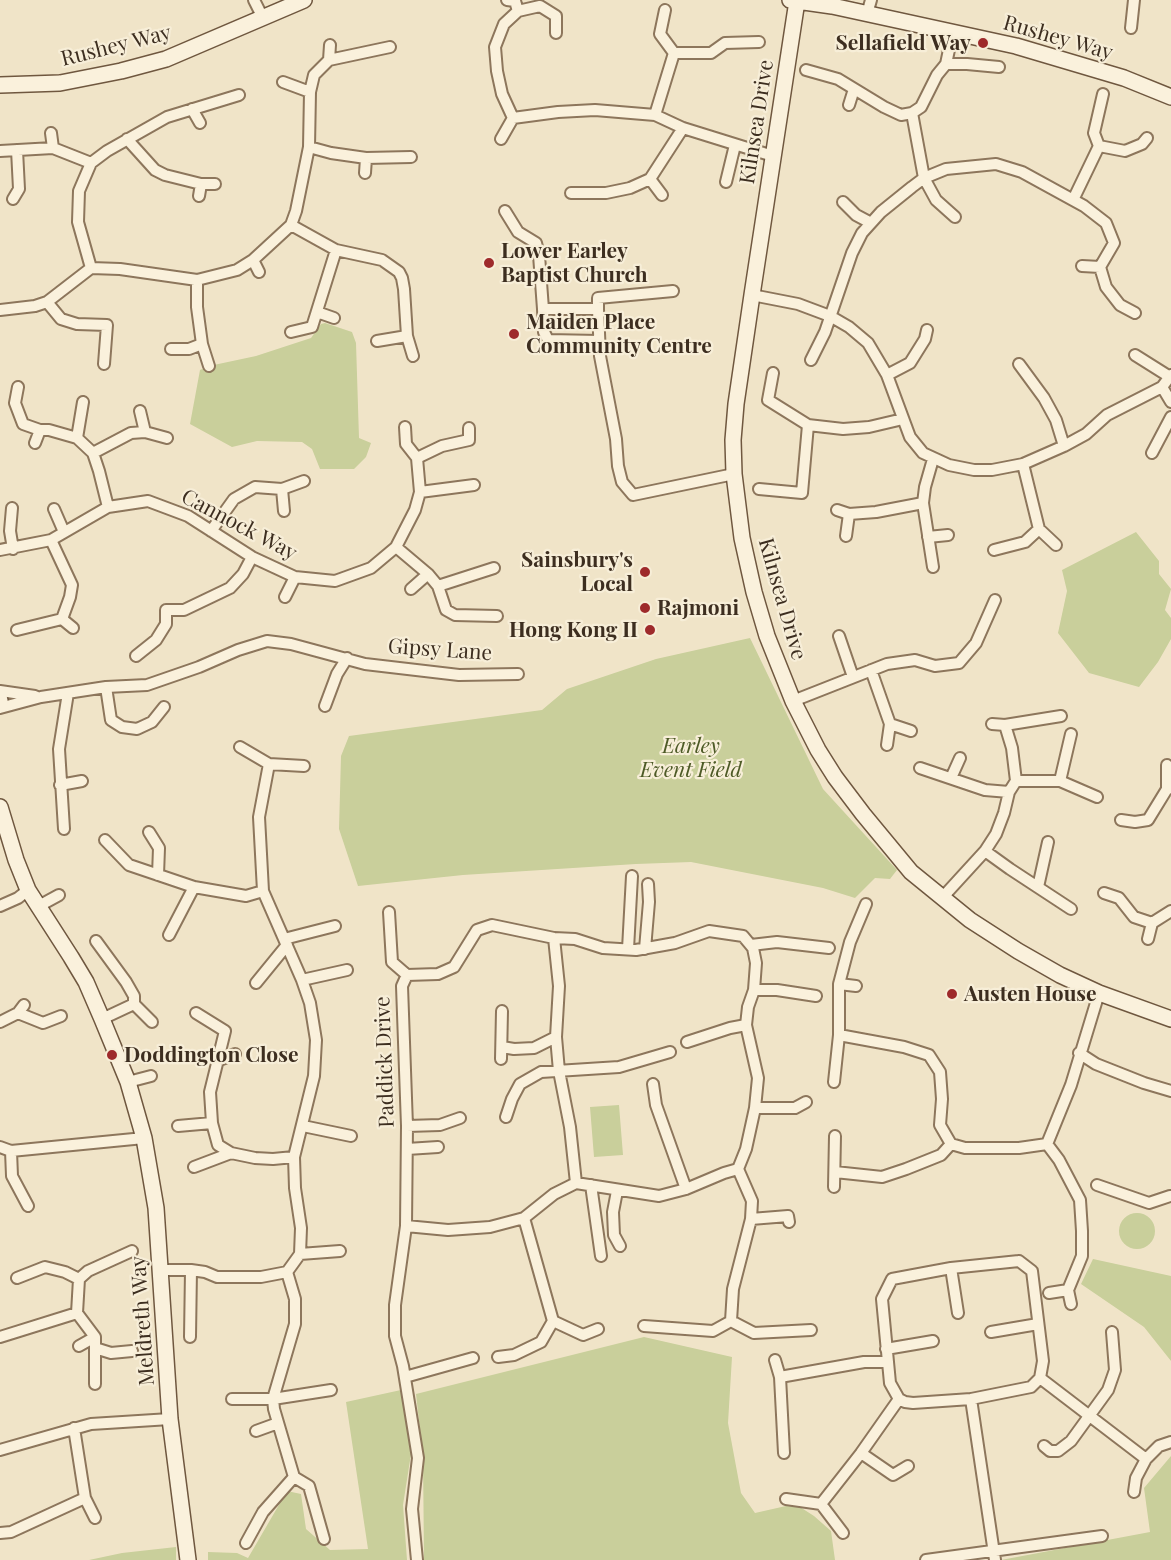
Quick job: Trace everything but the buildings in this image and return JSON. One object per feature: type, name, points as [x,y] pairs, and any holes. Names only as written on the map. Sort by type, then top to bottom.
[{"type":"street","points":[[254,0],[263,18]]},
{"type":"street","name":"Rushey Way","points":[[0,85],[60,82],[166,59],[304,0]]},
{"type":"street","points":[[507,0],[516,1],[518,11]]},
{"type":"street","points":[[1131,27],[1134,0]]},
{"type":"street","name":"Rushey Way","points":[[794,1],[832,6],[869,7],[1016,45],[1124,78],[1171,97]]},
{"type":"street","name":"Kilnsea Drive","points":[[794,1],[736,404],[734,474],[742,538],[767,636],[793,701],[818,750],[863,814],[911,872],[983,930],[1060,975],[1099,993],[1171,1019]]},
{"type":"street","points":[[513,118],[502,94],[497,71],[495,47],[504,24],[518,11],[540,6],[556,16],[556,33]]},
{"type":"street","points":[[664,9],[660,34],[674,53]]},
{"type":"street","points":[[674,53],[711,53],[725,43],[759,42]]},
{"type":"street","points":[[329,60],[330,45]]},
{"type":"street","points":[[806,70],[838,79],[901,115],[912,113],[921,107],[937,75],[946,64],[950,45]]},
{"type":"street","points":[[0,310],[35,306],[47,302],[91,268],[120,269],[197,280],[237,270],[254,260],[291,225],[296,211],[309,147],[309,92],[314,75],[329,60],[390,47]]},
{"type":"street","points":[[655,115],[674,53]]},
{"type":"street","points":[[946,64],[967,63],[999,67]]},
{"type":"street","points":[[283,82],[309,92]]},
{"type":"street","points":[[849,105],[854,89]]},
{"type":"street","points":[[1073,200],[1099,146],[1094,133],[1103,94]]},
{"type":"street","points":[[91,268],[78,222],[79,191],[91,163],[127,139],[167,117],[239,95]]},
{"type":"street","points":[[192,109],[200,123]]},
{"type":"street","points":[[513,118],[595,110],[655,115],[683,128],[773,156]]},
{"type":"street","points":[[912,113],[924,178],[936,200],[956,217]]},
{"type":"street","points":[[501,139],[513,118]]},
{"type":"street","points":[[571,194],[606,193],[630,188],[650,179],[683,128]]},
{"type":"street","points":[[51,133],[54,148]]},
{"type":"street","points":[[1099,146],[1125,151],[1142,144],[1147,138]]},
{"type":"street","points":[[127,139],[155,170],[165,175],[201,184],[215,184]]},
{"type":"street","points":[[726,182],[735,145]]},
{"type":"street","points":[[309,147],[366,158],[411,157]]},
{"type":"street","points":[[0,151],[54,148],[91,163]]},
{"type":"street","points":[[13,199],[19,189],[16,150]]},
{"type":"street","points":[[365,173],[366,158]]},
{"type":"street","points":[[811,360],[831,316],[852,253],[862,233],[881,212],[924,178],[946,169],[996,165],[1022,172],[1073,200],[1106,224],[1114,243],[1100,267],[1106,287],[1120,305],[1135,313]]},
{"type":"street","points":[[650,179],[662,195]]},
{"type":"street","points":[[199,196],[201,184]]},
{"type":"street","points":[[843,202],[856,215],[871,224]]},
{"type":"street","points":[[505,211],[518,232],[536,243],[546,337],[550,341],[599,341]]},
{"type":"street","points":[[291,225],[336,250],[382,260],[399,272],[404,289],[407,336],[413,356]]},
{"type":"street","points":[[291,332],[312,327],[336,250]]},
{"type":"street","points":[[254,260],[259,272]]},
{"type":"street","points":[[1082,266],[1100,267]]},
{"type":"street","points":[[197,280],[197,307],[202,344],[209,366]]},
{"type":"street","points":[[673,291],[597,298],[599,341],[622,482],[633,495],[734,474]]},
{"type":"street","points":[[752,295],[798,304],[831,316],[849,327],[868,343],[887,375],[910,437],[923,453],[949,465],[974,470],[992,470],[1023,464],[1064,446],[1086,434],[1107,415],[1162,387],[1170,376],[1136,355]]},
{"type":"street","points":[[47,302],[61,319],[77,324],[107,325],[104,364]]},
{"type":"street","points":[[543,309],[598,309]]},
{"type":"street","points":[[317,312],[334,318]]},
{"type":"street","points":[[887,375],[910,363],[925,339],[927,330]]},
{"type":"street","points":[[377,341],[407,336]]},
{"type":"street","points":[[171,350],[189,349],[202,344]]},
{"type":"street","points":[[1019,364],[1048,405],[1056,420],[1064,446]]},
{"type":"street","points":[[773,373],[768,400],[808,425],[843,429],[869,427],[903,419]]},
{"type":"street","points":[[18,387],[15,403],[23,424],[77,438],[93,453],[108,507]]},
{"type":"street","points":[[1162,387],[1171,402]]},
{"type":"street","points":[[77,438],[83,402]]},
{"type":"street","points":[[140,411],[145,432]]},
{"type":"street","points":[[1152,453],[1171,417]]},
{"type":"street","points":[[759,489],[802,493],[808,425]]},
{"type":"street","name":"Cannock Way","points":[[0,550],[51,540],[108,507],[148,501],[188,516],[252,557],[295,577],[336,581],[370,568],[396,547],[415,510],[420,492],[417,458],[406,444],[405,427]]},
{"type":"street","points":[[417,458],[442,446],[469,440],[469,428]]},
{"type":"street","points":[[35,443],[40,430]]},
{"type":"street","points":[[93,453],[130,433],[145,432],[167,438]]},
{"type":"street","points":[[933,459],[923,503],[933,567]]},
{"type":"street","points":[[1023,464],[1039,529],[1056,545]]},
{"type":"street","points":[[211,531],[234,500],[255,487],[282,489],[304,481]]},
{"type":"street","points":[[420,492],[474,484]]},
{"type":"street","points":[[282,489],[284,511]]},
{"type":"street","points":[[837,510],[849,514],[876,512],[923,503]]},
{"type":"street","points":[[12,508],[10,531],[13,549]]},
{"type":"street","points":[[54,509],[64,532]]},
{"type":"street","points":[[846,536],[849,514]]},
{"type":"street","points":[[994,550],[1025,542],[1039,529]]},
{"type":"street","points":[[928,537],[948,535]]},
{"type":"street","points":[[51,540],[72,585],[62,619]]},
{"type":"street","points":[[396,547],[428,574],[438,586],[446,610],[455,615],[497,616]]},
{"type":"street","points":[[136,656],[156,640],[166,624],[162,606],[184,610],[230,588],[243,574],[252,557]]},
{"type":"street","points":[[438,586],[494,568]]},
{"type":"street","points":[[411,589],[428,574]]},
{"type":"street","name":"Cannock Way","points":[[285,597],[295,577]]},
{"type":"street","points":[[793,701],[886,664],[915,660],[935,666],[959,663],[976,643],[995,600]]},
{"type":"street","points":[[62,619],[73,628]]},
{"type":"street","points":[[17,630],[62,619]]},
{"type":"street","points":[[840,636],[853,677]]},
{"type":"street","name":"Gipsy Lane","points":[[41,697],[106,687],[147,685],[267,641],[291,644],[359,662],[459,675],[518,674]]},
{"type":"street","points":[[325,706],[337,674],[346,658]]},
{"type":"street","points":[[871,670],[890,724],[887,745]]},
{"type":"street","points":[[106,687],[111,720],[122,727],[137,729],[144,726],[152,722],[164,707]]},
{"type":"street","points":[[0,691],[20,692],[41,697]]},
{"type":"street","points":[[64,829],[59,749],[68,693]]},
{"type":"street","points":[[0,708],[41,697]]},
{"type":"street","points":[[992,723],[1005,725],[1061,716]]},
{"type":"street","points":[[890,724],[911,731]]},
{"type":"street","points":[[942,898],[985,850],[996,834],[1009,792],[1016,781],[1012,748],[1005,725]]},
{"type":"street","points":[[1060,781],[1071,734]]},
{"type":"street","points":[[240,747],[269,764],[304,766]]},
{"type":"street","points":[[951,778],[960,758]]},
{"type":"street","points":[[161,1270],[191,1270],[217,1277],[261,1277],[286,1272],[300,1254],[301,1228],[295,1188],[294,1157],[314,1076],[316,1040],[310,1003],[302,980],[263,891],[259,817],[269,764]]},
{"type":"street","points":[[1121,820],[1135,822],[1148,820],[1169,788],[1167,765]]},
{"type":"street","points":[[920,768],[985,790],[1009,792]]},
{"type":"street","points":[[60,785],[82,781]]},
{"type":"street","points":[[1016,781],[1060,781],[1097,796]]},
{"type":"street","name":"Meldreth Way","points":[[0,807],[28,890],[86,982],[128,1082],[144,1138],[156,1208],[170,1419],[188,1560]]},
{"type":"street","points":[[149,832],[159,848],[158,875]]},
{"type":"street","points":[[105,840],[129,865],[194,887],[246,896],[263,891]]},
{"type":"street","points":[[1038,887],[1048,842]]},
{"type":"street","points":[[985,850],[1071,909]]},
{"type":"street","points":[[628,949],[632,876]]},
{"type":"street","points":[[645,949],[649,902],[648,884]]},
{"type":"street","points":[[169,935],[194,887]]},
{"type":"street","points":[[0,906],[18,898],[28,890]]},
{"type":"street","points":[[1104,893],[1119,898],[1134,917],[1152,923],[1169,917]]},
{"type":"street","points":[[37,907],[59,895]]},
{"type":"street","points":[[834,1082],[839,984],[850,942],[866,904]]},
{"type":"street","name":"Paddick Drive","points":[[386,918],[392,962],[407,975],[438,974],[454,967],[477,930],[492,925],[554,938],[576,939],[603,948],[645,949],[709,931],[743,936],[751,945],[777,942],[829,948]]},
{"type":"street","points":[[1148,939],[1152,923]]},
{"type":"street","points":[[256,983],[285,942],[335,926]]},
{"type":"street","points":[[554,938],[559,986],[556,1037],[559,1071],[570,1126],[576,1184]]},
{"type":"street","points":[[96,941],[126,982],[134,996],[134,1004],[152,1022]]},
{"type":"street","points":[[738,1169],[746,1149],[755,1108],[758,1078],[746,1025],[748,1007],[754,990],[756,963],[751,945]]},
{"type":"street","points":[[302,980],[346,970]]},
{"type":"street","name":"Paddick Drive","points":[[407,975],[402,986],[408,1126],[406,1226],[395,1305],[395,1336],[405,1377],[418,1458],[412,1509],[417,1560]]},
{"type":"street","points":[[839,984],[856,986]]},
{"type":"street","points":[[754,990],[777,990],[816,996]]},
{"type":"street","points":[[1047,1144],[1071,1085],[1099,993]]},
{"type":"street","points":[[102,1019],[134,1004]]},
{"type":"street","points":[[0,1022],[21,1009],[43,1023],[61,1016]]},
{"type":"street","points":[[501,1059],[502,1011]]},
{"type":"street","points":[[196,1013],[225,1031],[210,1092],[212,1123],[218,1145],[231,1152],[264,1159],[294,1157]]},
{"type":"street","points":[[687,1042],[746,1025]]},
{"type":"street","points":[[838,1035],[904,1047],[929,1055],[940,1072],[942,1099],[940,1125],[951,1144],[965,1148],[1019,1148],[1047,1144]]},
{"type":"street","points":[[502,1047],[514,1050],[534,1048],[556,1037]]},
{"type":"street","points":[[506,1117],[520,1084],[542,1072],[620,1066],[670,1052]]},
{"type":"street","points":[[1079,1053],[1096,1064],[1171,1091]]},
{"type":"street","points":[[217,1061],[235,1054]]},
{"type":"street","points":[[128,1082],[151,1076]]},
{"type":"street","points":[[653,1084],[656,1105],[686,1189]]},
{"type":"street","points":[[755,1108],[795,1108],[806,1102]]},
{"type":"street","points":[[408,1126],[440,1125],[460,1118]]},
{"type":"street","points":[[178,1126],[212,1123]]},
{"type":"street","points":[[303,1126],[351,1136]]},
{"type":"street","points":[[834,1187],[835,1136]]},
{"type":"street","points":[[0,1147],[11,1151],[144,1138]]},
{"type":"street","points":[[835,1172],[882,1177],[940,1155],[951,1144]]},
{"type":"street","points":[[1047,1144],[1059,1160],[1080,1200],[1082,1256],[1068,1290],[1071,1304]]},
{"type":"street","name":"Paddick Drive","points":[[407,1149],[438,1147]]},
{"type":"street","points":[[11,1151],[12,1176],[28,1206]]},
{"type":"street","points":[[194,1167],[231,1152]]},
{"type":"street","points":[[406,1226],[448,1230],[490,1227],[524,1218],[554,1194],[576,1184],[659,1196],[686,1189],[738,1169]]},
{"type":"street","points":[[731,1321],[733,1289],[751,1219],[752,1201],[747,1185],[738,1169]]},
{"type":"street","points":[[591,1185],[601,1256]]},
{"type":"street","points":[[1097,1185],[1149,1203],[1171,1195]]},
{"type":"street","points":[[617,1191],[613,1212],[614,1235],[620,1246]]},
{"type":"street","points":[[751,1219],[789,1215]]},
{"type":"street","points":[[498,1357],[514,1355],[541,1342],[553,1321],[524,1218]]},
{"type":"street","points":[[132,1251],[88,1271],[79,1279],[77,1313],[95,1343],[111,1353],[132,1351]]},
{"type":"street","points":[[300,1254],[340,1251]]},
{"type":"street","points":[[1019,1261],[1032,1271],[1043,1361],[1040,1378],[1031,1388],[971,1399],[913,1403],[899,1399],[890,1383],[882,1299],[892,1279],[951,1268],[1019,1261]]},
{"type":"street","points":[[17,1278],[45,1267],[65,1272],[79,1279]]},
{"type":"street","points":[[951,1268],[958,1313]]},
{"type":"street","points":[[190,1337],[191,1270]]},
{"type":"street","points":[[286,1272],[295,1299],[295,1324],[273,1399],[294,1477],[309,1486],[324,1539]]},
{"type":"street","points":[[1049,1293],[1068,1290]]},
{"type":"street","points":[[0,1337],[77,1313]]},
{"type":"street","points":[[553,1321],[583,1335],[598,1329]]},
{"type":"street","points":[[644,1326],[713,1331],[731,1321]]},
{"type":"street","points":[[731,1321],[754,1333],[811,1330]]},
{"type":"street","points":[[991,1332],[1038,1324]]},
{"type":"street","points":[[1044,1446],[1050,1451],[1058,1450],[1071,1441],[1091,1417],[1108,1390],[1115,1370],[1112,1332]]},
{"type":"street","points":[[886,1349],[933,1341]]},
{"type":"street","points":[[79,1346],[95,1343]]},
{"type":"street","points":[[95,1343],[95,1384]]},
{"type":"street","points":[[405,1377],[473,1358]]},
{"type":"street","points":[[775,1360],[780,1377],[784,1453]]},
{"type":"street","points":[[780,1377],[864,1362],[887,1362]]},
{"type":"street","points":[[1040,1378],[1146,1459]]},
{"type":"street","points":[[232,1399],[273,1399],[331,1390]]},
{"type":"street","points":[[821,1504],[861,1454],[899,1399]]},
{"type":"street","points":[[971,1399],[994,1555]]},
{"type":"street","points":[[0,1450],[91,1424],[170,1419]]},
{"type":"street","points":[[256,1431],[278,1423]]},
{"type":"street","points":[[74,1428],[85,1498],[94,1518]]},
{"type":"street","points":[[1134,1492],[1136,1478],[1146,1459],[1159,1446],[1171,1442]]},
{"type":"street","points":[[861,1454],[893,1475],[908,1466]]},
{"type":"street","points":[[246,1543],[263,1512],[294,1477]]},
{"type":"street","points":[[0,1533],[11,1532],[85,1498]]},
{"type":"street","points":[[786,1499],[821,1504],[843,1533]]},
{"type":"street","points":[[926,1560],[994,1555],[1102,1536]]},
{"type":"green space","points":[[325,323],[352,332],[356,343],[359,438],[371,443],[366,457],[354,469],[320,469],[312,449],[302,442],[257,441],[232,447],[190,424],[200,370],[256,356],[311,338],[321,324]]},
{"type":"green space","points":[[1136,532],[1159,561],[1159,574],[1171,589],[1165,610],[1171,618],[1171,639],[1158,662],[1139,687],[1089,673],[1058,633],[1067,591],[1062,570]]},
{"type":"green space","name":"Earley Event Field","points":[[750,638],[823,789],[897,870],[890,879],[875,878],[855,898],[823,888],[691,862],[463,875],[358,886],[339,829],[341,756],[349,736],[542,710],[567,689],[656,659]]},
{"type":"green space","points":[[619,1105],[623,1155],[594,1157],[590,1107]]},
{"type":"green space","points":[[1137,1213],[1150,1218],[1155,1231],[1150,1244],[1137,1249],[1124,1244],[1119,1231],[1124,1218]]},
{"type":"green space","points":[[1093,1259],[1171,1276],[1171,1361],[1144,1327],[1081,1284]]},
{"type":"green space","points":[[644,1337],[732,1357],[728,1423],[741,1493],[755,1513],[786,1506],[800,1507],[814,1516],[831,1531],[835,1560],[424,1560],[423,1457],[416,1394]]},
{"type":"green space","points":[[401,1390],[411,1454],[403,1505],[407,1560],[208,1560],[208,1552],[237,1553],[248,1558],[287,1491],[301,1494],[306,1529],[330,1550],[368,1549],[346,1402]]},
{"type":"green space","points":[[1171,1456],[1171,1560],[1001,1560],[1150,1532],[1144,1488]]},
{"type":"green space","points":[[176,1547],[176,1560],[89,1560],[122,1553]]},
{"type":"place","name":"Sellafield Way","points":[[983,43]]},
{"type":"place","name":"Lower Earley Baptist Church","points":[[489,263]]},
{"type":"place","name":"Maiden Place Community Centre","points":[[514,334]]},
{"type":"place","name":"Sainsbury's Local","points":[[645,572]]},
{"type":"place","name":"Rajmoni","points":[[645,608]]},
{"type":"place","name":"Hong Kong II","points":[[650,630]]},
{"type":"place","name":"Austen House","points":[[952,994]]},
{"type":"place","name":"Doddington Close","points":[[112,1055]]}]
